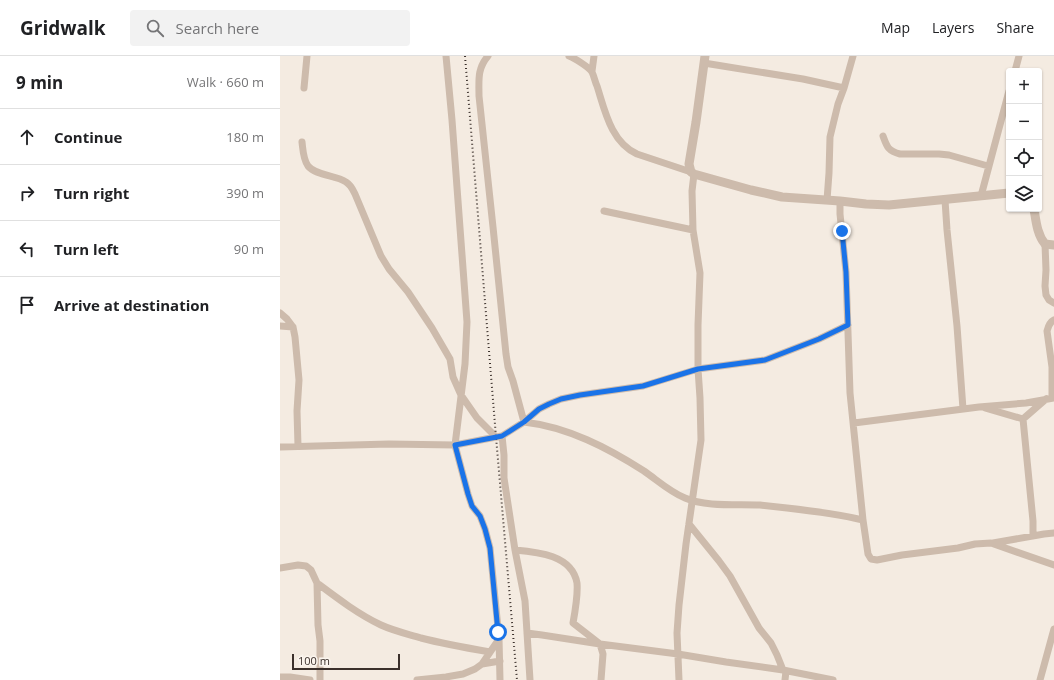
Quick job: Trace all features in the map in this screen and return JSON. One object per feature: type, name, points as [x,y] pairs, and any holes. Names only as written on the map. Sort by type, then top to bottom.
[{"type":"street","points":[[304,88],[307,56]]},
{"type":"street","points":[[446,56],[453,128],[467,322],[465,364],[455,445],[472,506],[480,516],[490,548],[499,638],[500,680]]},
{"type":"street","points":[[488,56],[480,67],[478,74],[479,96],[506,354],[508,367],[524,422]]},
{"type":"street","points":[[569,56],[592,71]]},
{"type":"street","points":[[594,56],[592,71],[607,116],[615,134],[622,143],[637,154],[692,173],[751,190],[782,197],[889,206],[1006,193]]},
{"type":"street","points":[[827,200],[830,137],[838,104],[853,56]]},
{"type":"street","points":[[1016,68],[1019,56]]},
{"type":"street","points":[[679,680],[680,669],[677,633],[679,605],[701,440],[698,369],[700,273],[693,230],[692,173],[689,164],[704,60],[844,88]]},
{"type":"street","points":[[981,196],[1006,102]]},
{"type":"street","points":[[883,136],[887,147],[900,154],[939,154],[988,166]]},
{"type":"street","points":[[302,142],[304,156],[308,166],[316,171],[344,180],[350,185],[356,194],[381,256],[389,269],[408,292],[450,358],[453,377],[461,395],[478,418],[499,437],[504,455],[504,478],[515,550],[525,601],[530,680]]},
{"type":"street","points":[[945,200],[963,409]]},
{"type":"street","points":[[840,201],[846,272],[850,393],[863,520],[868,554],[871,559],[877,560],[902,555],[958,548],[975,544],[991,543],[1044,534],[1054,534]]},
{"type":"street","points":[[604,211],[693,230]]},
{"type":"street","points":[[1035,212],[1040,236],[1049,244],[1045,286],[1046,295],[1049,300],[1054,303]]},
{"type":"street","points":[[280,313],[293,327],[297,349],[299,380],[297,411],[298,446]]},
{"type":"street","points":[[1051,398],[1052,367],[1047,331],[1048,327],[1054,320]]},
{"type":"street","points":[[280,447],[389,444],[455,445],[499,437],[524,422],[539,409],[561,399],[643,386],[698,369],[765,360],[819,339],[848,325]]},
{"type":"street","points":[[280,326],[293,327]]},
{"type":"street","points":[[854,423],[979,407],[1026,403],[1051,398]]},
{"type":"street","points":[[1024,419],[1051,398]]},
{"type":"street","points":[[979,407],[1024,419]]},
{"type":"street","points":[[1024,419],[1033,536]]},
{"type":"street","points":[[524,422],[540,423],[558,428],[609,450],[684,498],[730,505],[760,505],[821,512],[863,520]]},
{"type":"street","points":[[689,524],[730,576],[759,628],[770,643],[785,670],[785,680]]},
{"type":"street","points":[[991,543],[1054,565]]},
{"type":"street","points":[[515,550],[531,551],[558,558],[565,562],[574,573],[577,584],[573,624],[600,644],[603,654],[601,680]]},
{"type":"street","points":[[280,568],[298,565],[306,566],[311,570],[317,583],[320,641],[320,680]]},
{"type":"street","points":[[317,583],[349,607],[381,625],[398,632],[490,652]]},
{"type":"street","points":[[1040,680],[1054,629]]},
{"type":"street","points":[[527,634],[542,634],[600,644],[785,670],[833,680]]},
{"type":"street","points":[[417,680],[459,677],[475,669],[482,664],[499,638]]},
{"type":"street","points":[[482,664],[500,661]]},
{"type":"street","points":[[280,677],[310,680]]},
{"type":"railway","points":[[465,56],[517,680]]},
{"type":"route","points":[[498,632],[490,548],[480,516],[472,506],[455,445],[502,436],[524,422],[539,409],[561,399],[643,386],[698,369],[765,360],[819,339],[848,325],[846,272],[842,231]]}]
